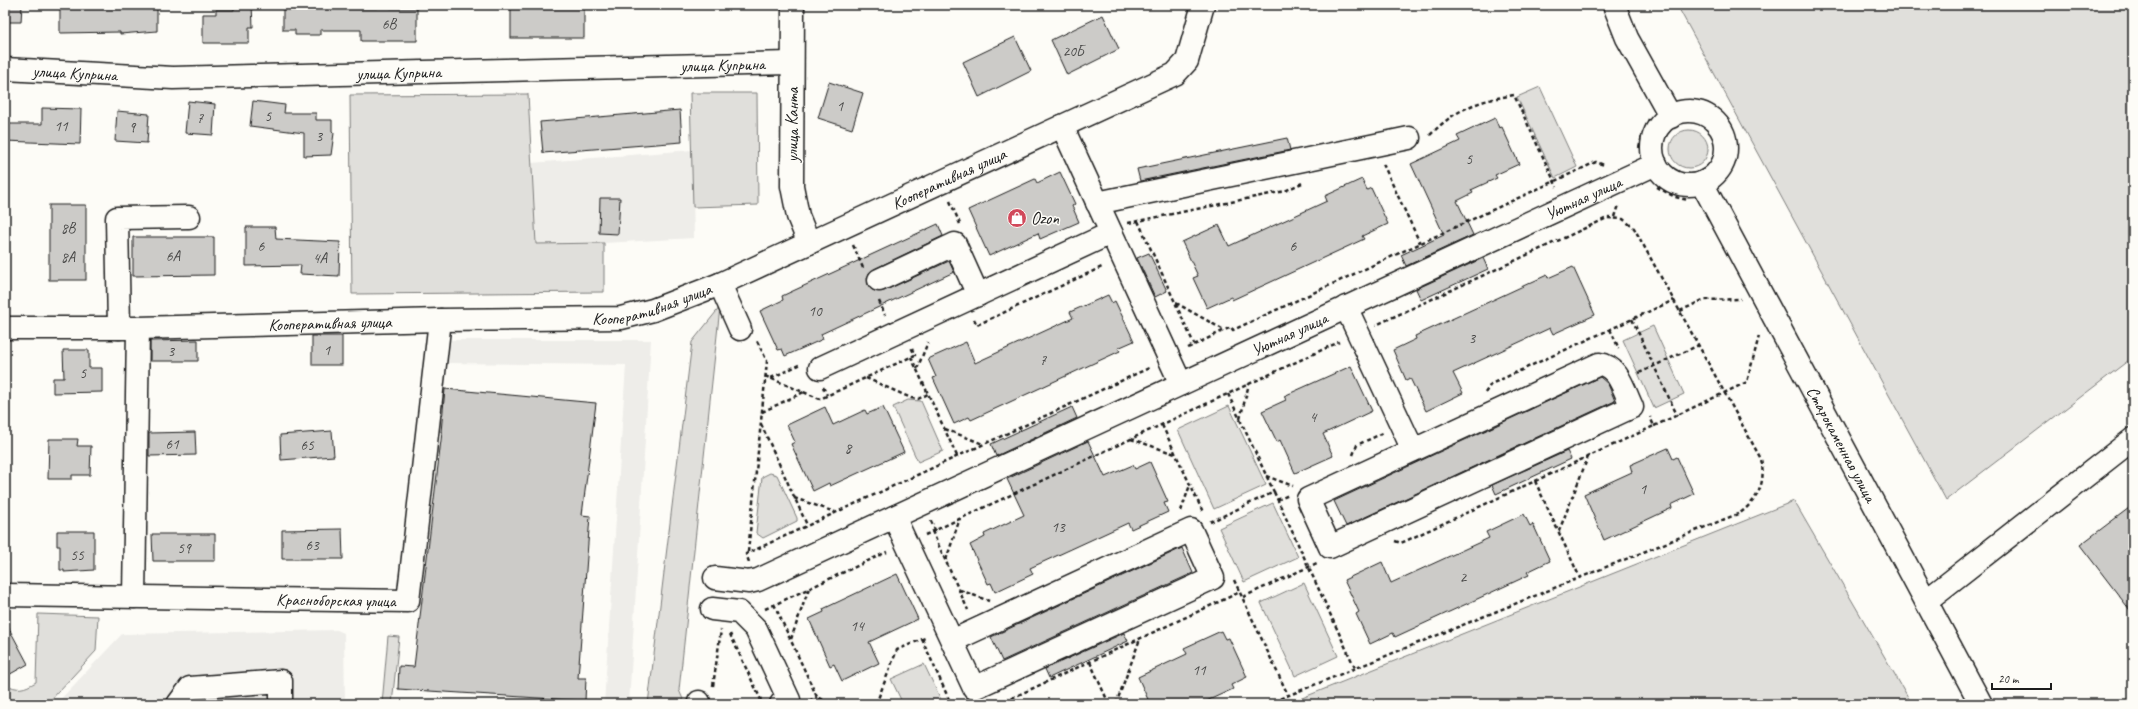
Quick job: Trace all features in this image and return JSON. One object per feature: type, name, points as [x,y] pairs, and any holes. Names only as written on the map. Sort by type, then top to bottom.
[{"type":"street","name":"улица Канта","points":[[793,5],[792,186],[798,216],[809,243]]},
{"type":"street","name":"Кооперативная улица","points":[[5,328],[128,328],[440,320],[621,318],[653,310],[720,284],[1175,74],[1187,60],[1203,5]]},
{"type":"street","points":[[1614,5],[1661,116],[1660,126],[1654,139],[1653,153],[1647,159],[1673,181],[1687,185],[1702,183],[1718,171],[1724,158],[1726,144],[1721,131],[1712,120],[1699,113],[1685,112],[1661,116]]},
{"type":"street","name":"улица Куприна","points":[[5,69],[173,78],[792,63]]},
{"type":"street","points":[[1062,126],[1181,384]]},
{"type":"street","points":[[1097,203],[1418,138]]},
{"type":"street","name":"Уютная улица","points":[[758,580],[1565,206],[1647,159]]},
{"type":"street","name":"Старокаменная улица","points":[[1702,183],[1981,704]]},
{"type":"street","points":[[134,597],[128,328],[117,218],[189,217]]},
{"type":"street","points":[[811,366],[978,295],[1110,230]]},
{"type":"street","points":[[873,282],[955,244],[978,295]]},
{"type":"street","points":[[720,284],[740,329]]},
{"type":"street","points":[[1346,307],[1413,450]]},
{"type":"street","name":"Красноборская улица","points":[[5,595],[408,601],[440,320]]},
{"type":"street","points":[[1599,364],[1606,365],[1615,371],[1632,407],[1330,547],[1308,499],[1413,450],[1599,364]]},
{"type":"street","points":[[1926,601],[2133,439]]},
{"type":"street","points":[[894,517],[974,688],[1213,578],[1191,530],[949,634]]},
{"type":"street","points":[[715,578],[749,582],[758,580]]},
{"type":"street","points":[[712,609],[739,612],[746,617],[756,629],[789,700],[781,704]]},
{"type":"street","points":[[178,704],[190,688],[281,681],[281,704]]},
{"type":"path","points":[[1418,138],[1449,117],[1486,99],[1514,96],[1565,206]]},
{"type":"path","points":[[1647,159],[1642,136],[1661,116]]},
{"type":"path","points":[[748,553],[1169,359],[1194,344],[1224,330],[1231,327],[1233,330],[1596,162]]},
{"type":"path","points":[[1383,163],[1420,243]]},
{"type":"path","points":[[1110,230],[1138,221],[1285,191]]},
{"type":"path","points":[[948,197],[964,231]]},
{"type":"path","points":[[746,617],[1607,218],[1615,217],[1629,223],[1634,228],[1761,459],[1763,479],[1756,499],[1740,513],[1267,704]]},
{"type":"path","points":[[1138,221],[1194,344]]},
{"type":"path","points":[[852,242],[873,282],[885,314],[884,322]]},
{"type":"path","points":[[972,315],[977,325],[1106,265]]},
{"type":"path","points":[[1680,311],[1703,300],[1741,299]]},
{"type":"path","points":[[1491,384],[1674,300]]},
{"type":"path","points":[[1176,303],[1224,330]]},
{"type":"path","points":[[1632,319],[1677,415]]},
{"type":"path","points":[[1654,426],[1747,382],[1760,333]]},
{"type":"path","points":[[917,369],[931,334]]},
{"type":"path","points":[[766,376],[820,399],[915,355],[910,345]]},
{"type":"path","points":[[1637,374],[1699,345]]},
{"type":"path","points":[[911,357],[957,456]]},
{"type":"path","points":[[758,580],[746,554],[748,553],[767,361]]},
{"type":"path","points":[[771,378],[811,366]]},
{"type":"path","points":[[865,378],[911,398],[918,399],[928,394]]},
{"type":"path","points":[[1240,420],[1249,384]]},
{"type":"path","points":[[762,412],[804,392]]},
{"type":"path","points":[[1228,394],[1355,668]]},
{"type":"path","points":[[761,424],[808,526]]},
{"type":"path","points":[[945,429],[983,444]]},
{"type":"path","points":[[1131,439],[1176,454]]},
{"type":"path","points":[[1559,531],[1588,456]]},
{"type":"path","points":[[1266,476],[1294,486]]},
{"type":"path","points":[[1535,481],[1580,578]]},
{"type":"path","points":[[1180,513],[1190,485]]},
{"type":"path","points":[[1208,523],[1274,492]]},
{"type":"path","points":[[794,498],[835,513]]},
{"type":"path","points":[[946,560],[960,518]]},
{"type":"path","points":[[932,531],[971,616]]},
{"type":"path","points":[[1243,597],[1322,560]]},
{"type":"path","points":[[790,639],[809,588]]},
{"type":"path","points":[[959,590],[997,604]]},
{"type":"path","points":[[999,704],[1240,592]]},
{"type":"path","points":[[774,604],[817,697],[833,704]]},
{"type":"path","points":[[703,698],[721,629],[726,626],[762,704]]},
{"type":"path","points":[[876,704],[897,650],[922,639],[949,634]]},
{"type":"path","points":[[922,639],[951,704]]},
{"type":"path","points":[[1116,704],[1140,639]]},
{"type":"path","points":[[1090,662],[1109,704]]},
{"type":"shaded area","points":[[1677,5],[2133,5],[2133,357],[1946,500]]},
{"type":"shaded area","points":[[1540,87],[1577,167],[1555,178],[1517,97]]},
{"type":"shaded area","points":[[690,93],[757,93],[758,205],[693,207]]},
{"type":"shaded area","points":[[528,94],[536,244],[604,243],[604,292],[352,294],[350,95]]},
{"type":"shaded area","points":[[1689,130],[1699,133],[1705,139],[1708,149],[1705,159],[1699,165],[1689,168],[1679,165],[1673,159],[1670,149],[1673,139],[1679,133]]},
{"type":"shaded area","points":[[692,150],[694,238],[604,243],[536,244],[531,163]]},
{"type":"shaded area","points":[[720,307],[679,690],[685,704],[648,704],[692,342]]},
{"type":"shaded area","points":[[1653,326],[1684,394],[1654,408],[1623,340]]},
{"type":"shaded area","points":[[446,340],[651,340],[629,704],[604,704],[626,365],[444,363]]},
{"type":"shaded area","points":[[908,400],[921,401],[943,451],[918,462],[893,407]]},
{"type":"shaded area","points":[[1229,406],[1266,485],[1214,509],[1178,430]]},
{"type":"shaded area","points":[[770,473],[777,475],[797,521],[763,538],[756,533],[762,477]]},
{"type":"shaded area","points":[[1794,501],[1912,704],[1287,704]]},
{"type":"shaded area","points":[[1273,503],[1298,557],[1244,582],[1219,528]]},
{"type":"shaded area","points":[[1304,583],[1338,656],[1295,676],[1261,603]]},
{"type":"shaded area","points":[[38,614],[98,616],[96,651],[47,704],[5,704],[5,684],[14,688],[21,688],[36,682]]},
{"type":"shaded area","points":[[337,630],[344,633],[345,704],[56,704],[122,634]]},
{"type":"shaded area","points":[[388,636],[399,637],[392,704],[382,704]]},
{"type":"shaded area","points":[[924,664],[943,704],[903,704],[891,679]]},
{"type":"building","points":[[5,5],[22,5],[21,22],[5,22]]},
{"type":"building","points":[[60,5],[95,5],[95,8],[157,5],[157,31],[120,34],[120,32],[60,33]]},
{"type":"building","points":[[234,5],[252,5],[253,27],[249,27],[249,43],[203,43],[203,14],[216,14],[216,10],[234,10]]},
{"type":"building","points":[[283,5],[332,5],[332,8],[378,8],[381,5],[388,5],[390,8],[417,8],[417,41],[361,41],[361,30],[320,30],[320,35],[295,35],[295,30],[283,30]]},
{"type":"building","points":[[511,5],[584,5],[584,38],[511,38]]},
{"type":"building","points":[[1103,15],[1119,49],[1067,75],[1051,40]]},
{"type":"building","points":[[1015,37],[1031,71],[979,97],[963,62]]},
{"type":"building","points":[[829,82],[863,93],[852,129],[818,118]]},
{"type":"building","points":[[188,101],[215,104],[213,135],[185,133]]},
{"type":"building","points":[[253,101],[285,105],[284,113],[316,113],[316,120],[332,120],[332,131],[334,133],[331,155],[304,156],[304,133],[250,126]]},
{"type":"building","points":[[42,108],[81,109],[80,144],[5,141],[5,124],[42,124]]},
{"type":"building","points":[[680,110],[682,142],[543,153],[540,122]]},
{"type":"building","points":[[117,111],[149,114],[147,143],[115,141]]},
{"type":"building","points":[[1495,118],[1499,128],[1502,127],[1519,164],[1495,175],[1497,178],[1471,190],[1473,193],[1457,201],[1473,235],[1406,266],[1401,255],[1444,235],[1411,164],[1460,141],[1457,136]]},
{"type":"building","points":[[1287,138],[1290,150],[1140,181],[1137,169]]},
{"type":"building","points":[[1060,172],[1075,204],[1072,206],[1079,222],[1040,239],[1038,233],[989,256],[968,210],[1035,179],[1037,183]]},
{"type":"building","points":[[1362,179],[1367,190],[1371,188],[1388,224],[1362,236],[1364,239],[1232,300],[1231,297],[1207,308],[1193,278],[1198,276],[1182,242],[1219,225],[1229,246],[1327,201],[1325,196]]},
{"type":"building","points":[[600,198],[620,198],[618,234],[599,233]]},
{"type":"building","points":[[49,205],[86,205],[86,280],[49,280]]},
{"type":"building","points":[[938,224],[943,236],[874,269],[869,273],[868,285],[872,290],[884,291],[949,261],[954,272],[821,334],[823,339],[785,356],[782,349],[778,350],[760,311],[783,300],[782,296]]},
{"type":"building","points":[[246,227],[275,227],[276,239],[340,242],[339,276],[300,274],[301,265],[246,266]]},
{"type":"building","points":[[133,237],[214,237],[214,275],[133,276]]},
{"type":"building","points":[[1149,253],[1167,291],[1155,297],[1137,258]]},
{"type":"building","points":[[1483,258],[1488,269],[1421,300],[1416,289]]},
{"type":"building","points":[[1573,267],[1595,315],[1553,334],[1550,328],[1453,373],[1463,393],[1426,411],[1410,378],[1406,380],[1393,350],[1416,339],[1415,336],[1547,275],[1548,278]]},
{"type":"building","points":[[1108,295],[1112,303],[1115,301],[1134,341],[1118,348],[1120,351],[971,420],[969,417],[954,424],[933,378],[936,377],[928,359],[966,342],[975,363],[1073,318],[1070,312]]},
{"type":"building","points":[[312,336],[342,336],[342,365],[312,365]]},
{"type":"building","points":[[198,340],[198,361],[150,361],[150,341]]},
{"type":"building","points":[[63,350],[89,350],[89,368],[102,368],[102,392],[53,393],[53,378],[64,378]]},
{"type":"building","points":[[1351,366],[1372,411],[1323,434],[1333,456],[1295,473],[1280,440],[1277,442],[1262,411],[1286,400],[1284,396]]},
{"type":"building","points":[[1600,377],[1608,384],[1615,401],[1346,526],[1334,501]]},
{"type":"building","points":[[445,389],[596,403],[582,515],[590,516],[578,678],[586,678],[585,701],[398,689],[399,666],[414,667],[442,432]]},
{"type":"building","points":[[825,407],[833,425],[865,410],[867,414],[883,407],[904,452],[830,486],[829,483],[813,491],[791,444],[795,442],[787,425]]},
{"type":"building","points":[[1072,407],[1077,418],[996,456],[991,444]]},
{"type":"building","points":[[332,431],[334,456],[281,460],[280,435]]},
{"type":"building","points":[[195,432],[196,455],[149,456],[149,433]]},
{"type":"building","points":[[49,439],[78,439],[77,446],[91,446],[90,475],[72,475],[72,479],[48,479]]},
{"type":"building","points":[[1088,441],[1105,477],[1133,465],[1135,469],[1150,462],[1168,502],[1164,503],[1168,512],[1131,529],[1128,523],[1030,568],[1033,574],[995,592],[991,583],[988,584],[970,545],[985,537],[984,534],[1024,515],[1007,479]]},
{"type":"building","points":[[1668,448],[1673,459],[1677,457],[1694,494],[1671,505],[1672,508],[1604,540],[1584,494],[1632,472],[1630,465]]},
{"type":"building","points":[[1567,451],[1571,459],[1496,494],[1492,485]]},
{"type":"building","points":[[2133,505],[2133,614],[2080,545]]},
{"type":"building","points":[[1524,514],[1530,526],[1533,524],[1550,561],[1527,572],[1529,575],[1395,637],[1393,633],[1370,644],[1356,614],[1359,612],[1344,580],[1382,562],[1391,583],[1489,538],[1486,532]]},
{"type":"building","points":[[342,529],[343,559],[282,559],[282,530]]},
{"type":"building","points":[[57,531],[94,531],[94,570],[64,572],[64,570],[60,570],[60,546],[57,546]]},
{"type":"building","points":[[152,534],[215,534],[215,561],[153,561]]},
{"type":"building","points":[[1182,548],[1193,573],[1002,661],[991,637]]},
{"type":"building","points":[[897,574],[918,619],[869,642],[879,663],[842,681],[834,664],[830,666],[809,619],[824,612],[823,609]]},
{"type":"building","points":[[5,621],[28,664],[5,677]]},
{"type":"building","points":[[1221,631],[1225,639],[1229,638],[1247,677],[1231,685],[1233,689],[1200,704],[1150,704],[1138,677],[1187,654],[1184,648]]},
{"type":"building","points":[[1124,633],[1128,641],[1049,678],[1045,669]]},
{"type":"place","name":"Ozon","points":[[1017,218]]}]
